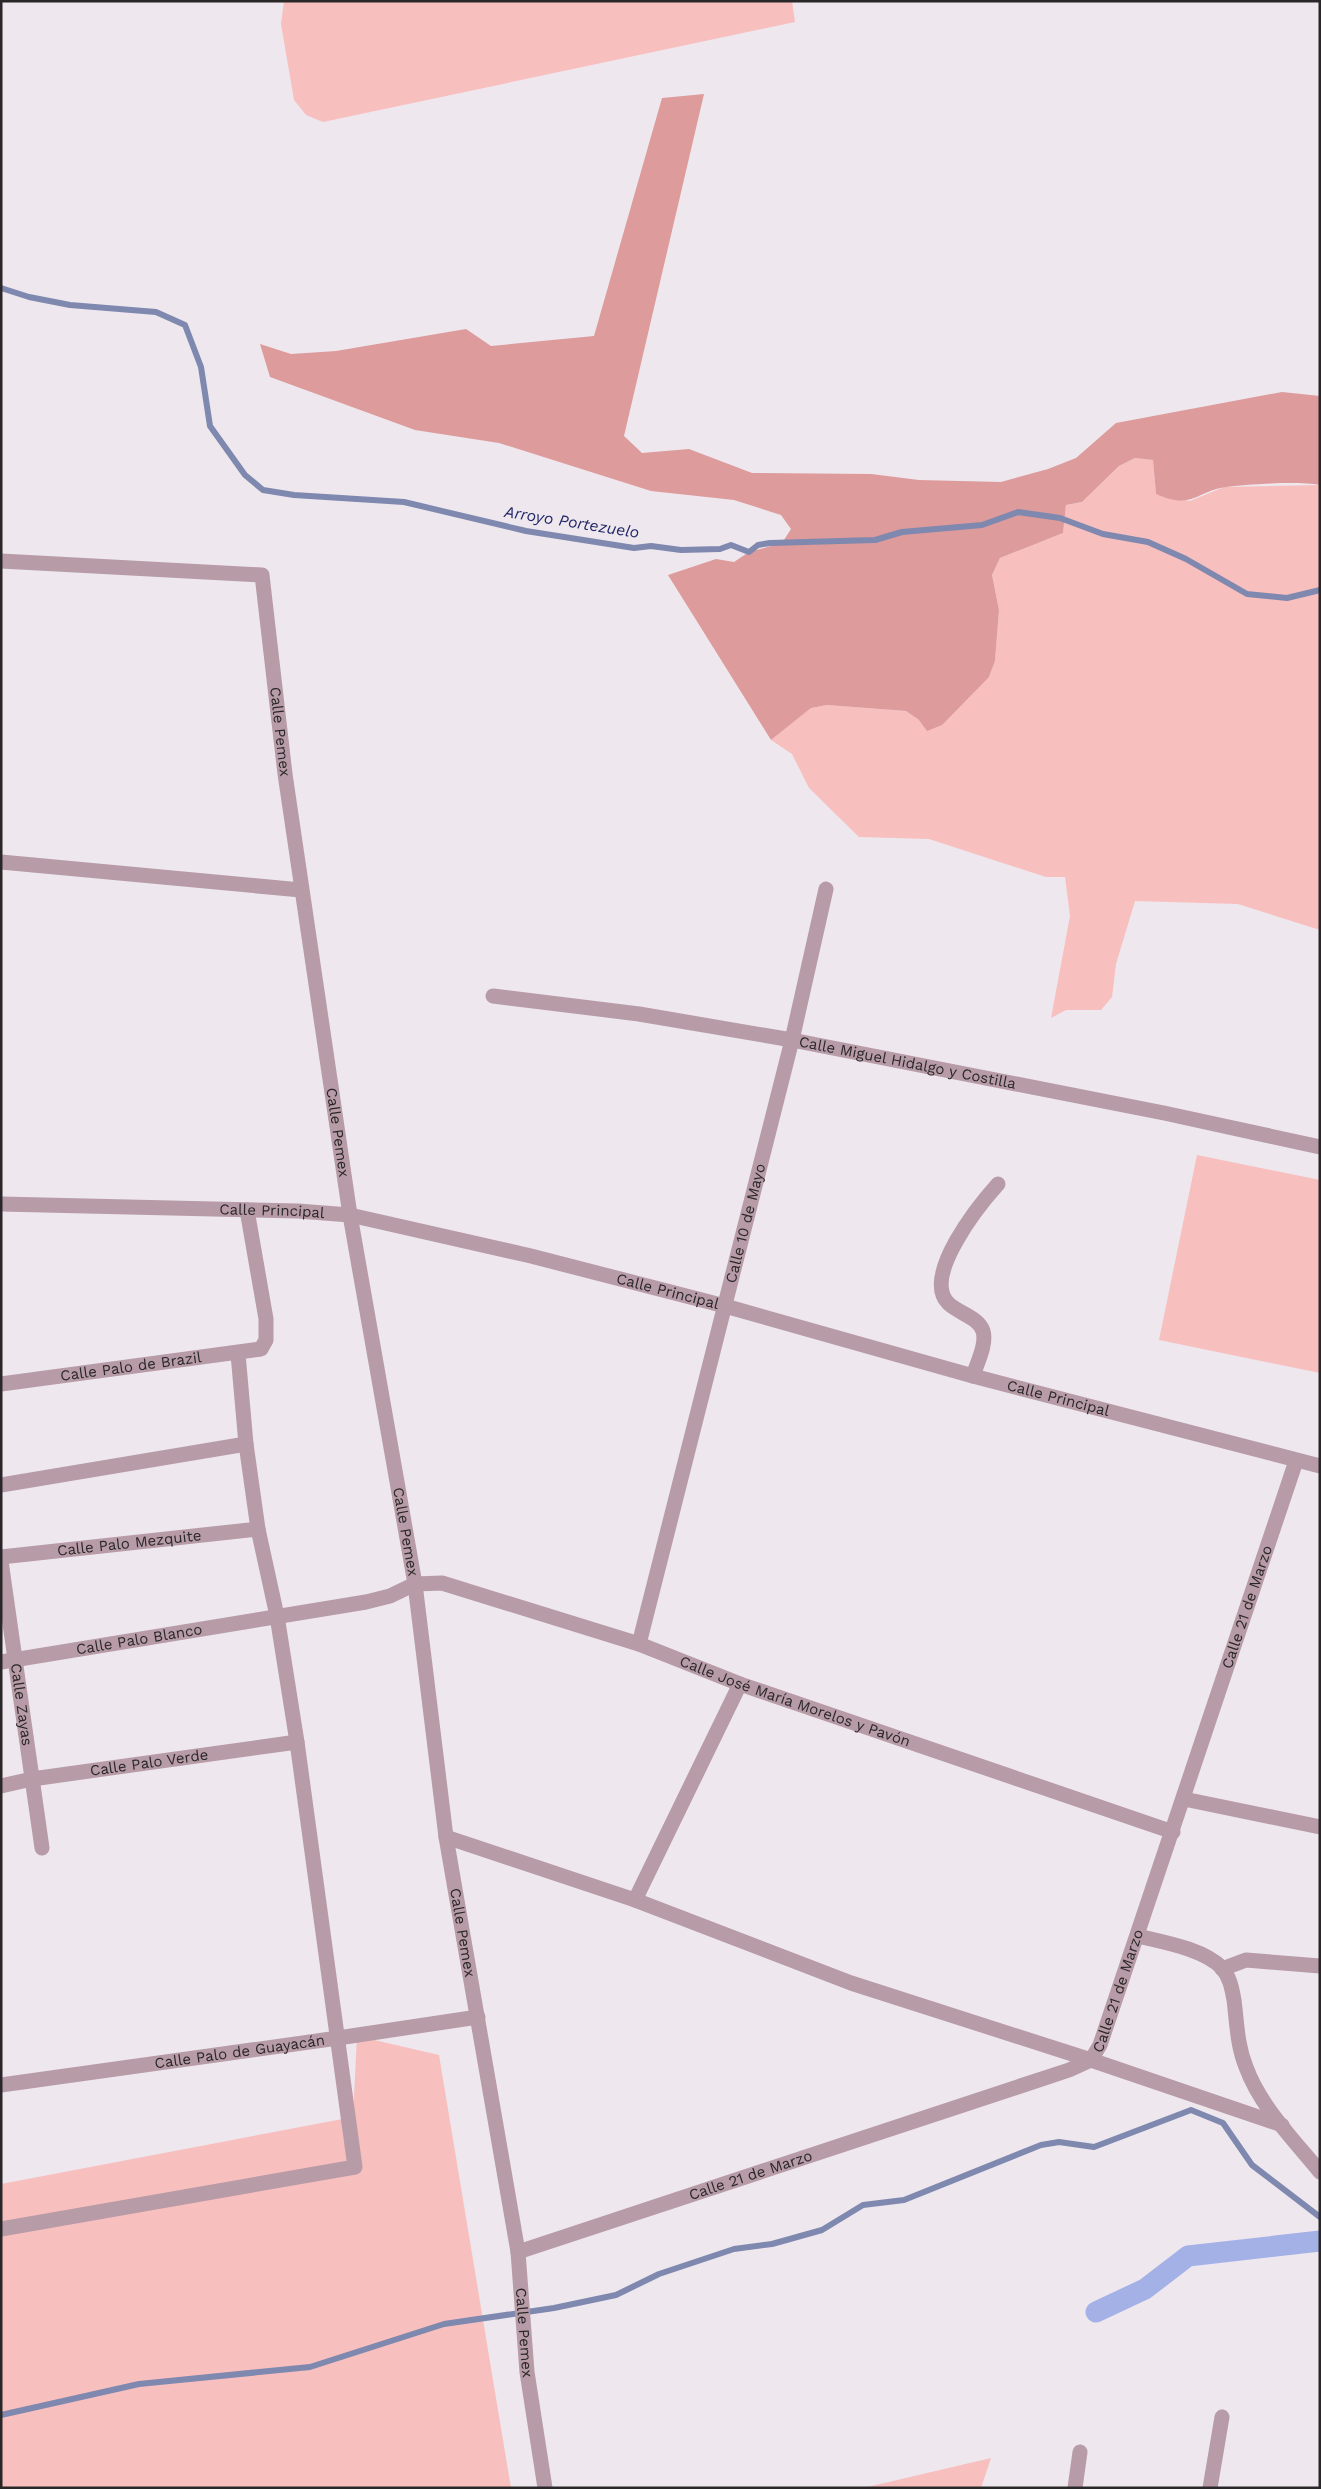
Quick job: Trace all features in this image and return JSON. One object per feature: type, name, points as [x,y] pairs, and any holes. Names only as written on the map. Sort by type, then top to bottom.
[{"type":"street","name":"Calle Pemex","points":[[1,561],[262,574],[301,890],[350,1215],[415,1584],[446,1838],[518,2252],[527,2372],[545,2488]]},
{"type":"street","points":[[1,862],[301,890]]},
{"type":"street","name":"Calle 10 de Mayo","points":[[639,1644],[792,1040],[826,889]]},
{"type":"street","name":"Calle Miguel Hidalgo y Costilla","points":[[493,996],[639,1014],[792,1040],[1164,1113],[1320,1147]]},
{"type":"street","points":[[973,1376],[984,1339],[983,1331],[977,1323],[947,1302],[942,1294],[941,1282],[958,1237],[978,1206],[998,1184]]},
{"type":"street","name":"Calle Principal","points":[[1,1204],[247,1210],[350,1215],[531,1256],[725,1306],[973,1376],[1320,1466]]},
{"type":"street","name":"Calle Palo de Brazil","points":[[1,1384],[238,1354],[260,1349],[266,1340],[266,1319],[247,1210]]},
{"type":"street","points":[[1,2229],[355,2167],[297,1742],[277,1616],[258,1529],[246,1444],[238,1354]]},
{"type":"street","points":[[1,1485],[246,1444]]},
{"type":"street","name":"Calle 21 de Marzo","points":[[518,2252],[1060,2073],[1091,2060],[1100,2045],[1138,1936],[1296,1461]]},
{"type":"street","name":"Calle Palo Mezquite","points":[[1,1559],[258,1529]]},
{"type":"street","name":"Calle Zayas","points":[[1,1559],[8,1661],[32,1779],[42,1848]]},
{"type":"street","name":"Calle José María Morelos y Pavón","points":[[415,1584],[442,1583],[639,1644],[740,1684],[1173,1832]]},
{"type":"street","name":"Calle Palo Blanco","points":[[8,1661],[366,1602],[390,1596],[415,1584]]},
{"type":"street","points":[[635,1900],[740,1684]]},
{"type":"street","name":"Calle Palo Verde","points":[[1,1786],[32,1779],[297,1742]]},
{"type":"street","points":[[1184,1799],[1320,1827]]},
{"type":"street","points":[[446,1838],[635,1900],[851,1983],[1091,2060],[1282,2125]]},
{"type":"street","points":[[1138,1936],[1176,1945],[1207,1958],[1222,1969],[1230,1982],[1236,2029],[1245,2067],[1259,2095],[1320,2172]]},
{"type":"street","points":[[1222,1969],[1246,1960],[1320,1966]]},
{"type":"street","name":"Calle Palo de Guayacán","points":[[1,2084],[478,2017]]},
{"type":"street","points":[[1210,2488],[1222,2417]]},
{"type":"street","points":[[1075,2488],[1080,2452]]},
{"type":"shaded area","points":[[284,1],[792,1],[795,22],[323,122],[306,115],[294,100],[281,24]]},
{"type":"shaded area","points":[[704,94],[624,436],[642,453],[689,449],[752,473],[871,474],[919,480],[1001,482],[1048,469],[1076,458],[1116,423],[1282,392],[1320,396],[1320,485],[1287,483],[1235,486],[1215,489],[1186,500],[1178,500],[1156,494],[1153,460],[1135,458],[1119,466],[1082,502],[1066,505],[1063,533],[1000,558],[992,575],[999,610],[995,661],[989,677],[942,725],[927,731],[919,720],[906,711],[827,705],[811,708],[771,740],[668,575],[716,559],[734,562],[749,552],[782,543],[791,529],[781,515],[734,500],[651,491],[499,443],[415,430],[270,377],[260,344],[291,354],[336,351],[466,329],[491,346],[594,336],[662,98]]},
{"type":"shaded area","points":[[1135,458],[1153,460],[1156,494],[1190,501],[1224,487],[1320,485],[1320,930],[1238,904],[1135,901],[1116,964],[1112,997],[1101,1010],[1066,1010],[1051,1018],[1070,916],[1065,877],[1046,877],[929,839],[859,837],[809,788],[792,754],[771,740],[811,708],[827,705],[906,711],[919,720],[989,677],[995,661],[999,610],[992,575],[1000,558],[1063,533],[1066,505],[1082,502],[1119,466]]},
{"type":"shaded area","points":[[1197,1155],[1320,1180],[1320,1373],[1159,1340]]},
{"type":"shaded area","points":[[357,2036],[439,2055],[511,2488],[1,2488],[1,2184],[353,2117]]},
{"type":"shaded area","points":[[991,2458],[981,2488],[863,2488]]},
{"type":"waterway","name":"Arroyo Portezuelo","points":[[1,288],[29,297],[70,305],[156,312],[185,325],[201,367],[210,426],[245,475],[263,490],[294,495],[404,502],[526,531],[634,548],[651,546],[681,550],[720,549],[731,545],[749,552],[758,545],[770,543],[875,540],[902,532],[982,525],[1018,512],[1060,518],[1103,534],[1148,542],[1186,559],[1247,594],[1287,598],[1320,590]]},
{"type":"waterway","points":[[1,2415],[139,2384],[310,2367],[444,2324],[554,2308],[616,2295],[659,2274],[734,2249],[772,2244],[822,2230],[863,2205],[904,2200],[1041,2145],[1059,2142],[1094,2147],[1191,2110],[1223,2123],[1252,2165],[1320,2217]]},
{"type":"waterway","points":[[1096,2312],[1145,2289],[1188,2256],[1320,2241]]}]
